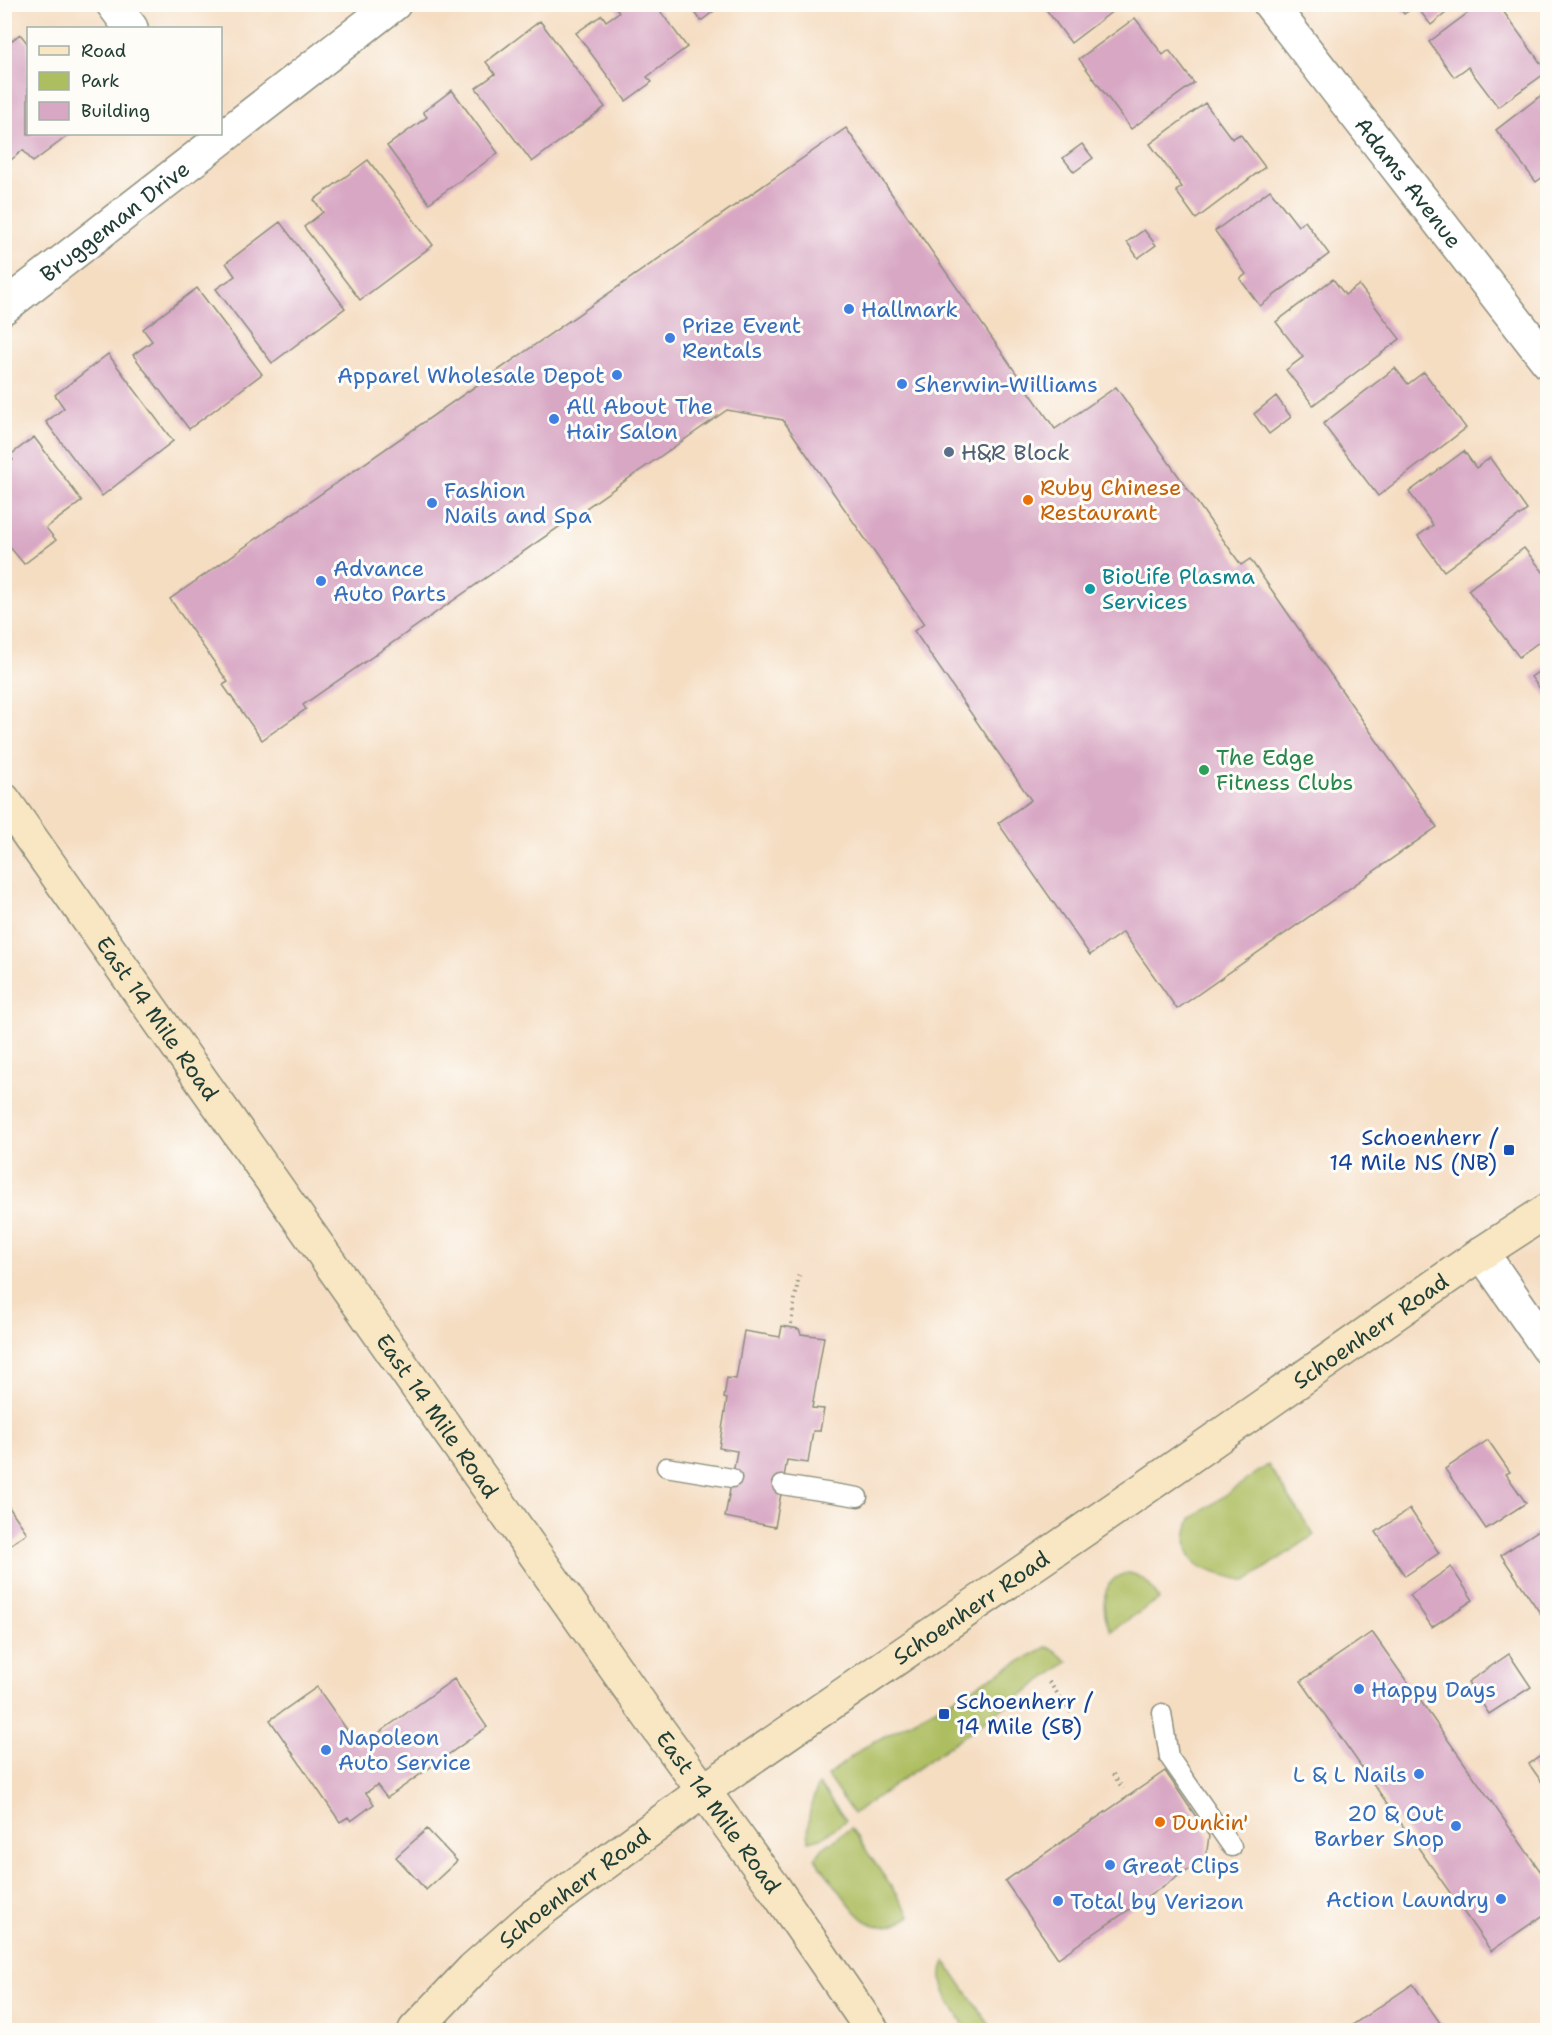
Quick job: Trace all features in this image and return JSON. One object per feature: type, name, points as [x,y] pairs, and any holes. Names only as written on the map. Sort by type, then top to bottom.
[{"type":"main road","name":"East 14 Mile Road","points":[[4,800],[772,1886],[872,2031]]},
{"type":"main road","name":"Schoenherr Road","points":[[415,2031],[472,1969],[532,1917],[703,1791],[1148,1486],[1482,1253],[1548,1210]]},
{"type":"street","points":[[113,4],[130,27]]},
{"type":"street","name":"Bruggeman Drive","points":[[222,133],[394,4]]},
{"type":"street","name":"Adams Avenue","points":[[1270,4],[1548,362]]},
{"type":"street","name":"Bruggeman Drive","points":[[4,307],[216,138]]},
{"type":"street","points":[[1482,1253],[1548,1348]]},
{"type":"lane","points":[[666,1467],[732,1478]]},
{"type":"lane","points":[[782,1485],[858,1497]]},
{"type":"lane","points":[[1162,1713],[1169,1757],[1232,1847]]},
{"type":"path","points":[[791,1324],[799,1274]]},
{"type":"path","points":[[1049,1682],[1076,1719]]},
{"type":"path","points":[[1113,1774],[1123,1789]]},
{"type":"green space","points":[[1268,1465],[1314,1535],[1246,1581],[1196,1564],[1189,1554],[1186,1542],[1191,1519]]},
{"type":"green space","points":[[1129,1573],[1147,1582],[1159,1599],[1111,1631],[1105,1614],[1105,1596],[1112,1581]]},
{"type":"green space","points":[[1046,1647],[1054,1650],[1068,1662],[853,1814],[827,1776],[863,1748]]},
{"type":"green space","points":[[819,1785],[846,1820],[821,1838],[809,1841],[810,1812]]},
{"type":"green space","points":[[851,1828],[911,1916],[888,1926],[870,1923],[855,1911],[815,1858],[823,1848]]},
{"type":"green space","points":[[945,1961],[993,2030],[966,2030],[944,1988],[942,1970]]},
{"type":"building","points":[[613,4],[661,4],[657,7],[687,47],[647,77],[652,82],[626,101],[576,33],[602,15],[606,21],[619,12]]},
{"type":"building","points":[[689,4],[723,4],[701,21]]},
{"type":"building","points":[[1042,4],[1122,4],[1071,43]]},
{"type":"building","points":[[1397,4],[1457,4],[1431,25],[1416,6],[1404,14]]},
{"type":"building","points":[[1480,4],[1498,4],[1547,72],[1498,107],[1468,67],[1454,77],[1429,42]]},
{"type":"building","points":[[1135,18],[1163,55],[1169,50],[1194,83],[1131,129],[1079,59]]},
{"type":"building","points":[[540,21],[605,107],[532,162],[476,88],[495,74],[486,62]]},
{"type":"building","points":[[20,34],[27,43],[27,135],[69,135],[33,162],[23,150],[6,164],[4,47]]},
{"type":"building","points":[[452,90],[498,153],[429,203],[387,146],[427,117],[423,112]]},
{"type":"building","points":[[1548,90],[1548,173],[1536,182],[1496,130]]},
{"type":"building","points":[[1205,103],[1232,139],[1240,134],[1265,167],[1196,219],[1176,191],[1182,187],[1150,144]]},
{"type":"building","points":[[846,128],[1055,429],[1116,387],[1241,565],[1250,559],[1437,827],[1177,1009],[1123,932],[1090,955],[998,823],[1031,800],[914,631],[924,624],[783,420],[727,410],[303,705],[306,709],[262,740],[223,685],[228,682],[170,599]]},
{"type":"building","points":[[1082,144],[1093,158],[1074,172],[1063,158]]},
{"type":"building","points":[[368,160],[433,245],[360,300],[304,227],[323,212],[314,200]]},
{"type":"building","points":[[1270,190],[1298,226],[1305,221],[1329,254],[1260,306],[1240,279],[1246,274],[1215,231]]},
{"type":"building","points":[[280,222],[345,308],[272,363],[216,289],[235,276],[226,263]]},
{"type":"building","points":[[1144,230],[1156,245],[1138,258],[1127,242]]},
{"type":"building","points":[[1333,279],[1345,295],[1359,285],[1400,339],[1313,405],[1286,370],[1303,357],[1276,322]]},
{"type":"building","points":[[197,288],[262,374],[189,429],[133,355],[152,341],[143,329]]},
{"type":"building","points":[[108,354],[173,441],[102,496],[46,422],[64,408],[55,395]]},
{"type":"building","points":[[1395,368],[1408,384],[1424,372],[1466,428],[1378,496],[1323,424]]},
{"type":"building","points":[[1276,396],[1291,417],[1269,434],[1254,414]]},
{"type":"building","points":[[34,437],[82,501],[46,528],[56,540],[24,564],[4,540],[4,466],[13,460],[9,456]]},
{"type":"building","points":[[1464,451],[1476,468],[1490,458],[1527,510],[1444,571],[1418,536],[1433,525],[1409,492]]},
{"type":"building","points":[[1524,548],[1548,578],[1548,635],[1519,657],[1468,590]]},
{"type":"building","points":[[1548,665],[1548,699],[1531,677]]},
{"type":"building","points":[[782,1326],[799,1329],[801,1334],[824,1337],[812,1408],[824,1409],[820,1431],[813,1431],[808,1463],[787,1460],[775,1527],[725,1517],[737,1451],[719,1448],[727,1399],[724,1398],[727,1378],[736,1379],[744,1331],[780,1337]]},
{"type":"building","points":[[1488,1440],[1510,1472],[1506,1474],[1526,1503],[1486,1529],[1445,1469]]},
{"type":"building","points":[[4,1500],[27,1533],[4,1549]]},
{"type":"building","points":[[1410,1509],[1439,1553],[1405,1576],[1376,1532]]},
{"type":"building","points":[[1545,1526],[1548,1530],[1548,1612],[1542,1616],[1501,1555]]},
{"type":"building","points":[[1451,1567],[1473,1600],[1432,1627],[1410,1595]]},
{"type":"building","points":[[1372,1632],[1548,1882],[1548,1912],[1491,1951],[1301,1681]]},
{"type":"building","points":[[1509,1654],[1531,1687],[1489,1714],[1468,1682]]},
{"type":"building","points":[[454,1679],[487,1727],[387,1798],[377,1785],[366,1793],[374,1804],[351,1821],[348,1817],[340,1822],[270,1720],[317,1687],[359,1747]]},
{"type":"building","points":[[1548,1751],[1548,1791],[1529,1764]]},
{"type":"building","points":[[1165,1771],[1209,1836],[1206,1857],[1058,1958],[1005,1881]]},
{"type":"building","points":[[427,1829],[457,1861],[426,1890],[396,1857]]},
{"type":"building","points":[[1413,1984],[1445,2030],[1345,2030]]},
{"type":"place","name":"Hallmark","points":[[849,309]]},
{"type":"place","name":"Prize Event Rentals","points":[[670,338]]},
{"type":"place","name":"Apparel Wholesale Depot","points":[[617,375]]},
{"type":"place","name":"Sherwin-Williams","points":[[902,384]]},
{"type":"place","name":"All About The Hair Salon","points":[[554,419]]},
{"type":"place","name":"H&R Block","points":[[949,452]]},
{"type":"place","name":"Ruby Chinese Restaurant","points":[[1028,500]]},
{"type":"place","name":"Fashion Nails and Spa","points":[[432,503]]},
{"type":"place","name":"Advance Auto Parts","points":[[321,581]]},
{"type":"place","name":"BioLife Plasma Services","points":[[1090,589]]},
{"type":"place","name":"The Edge Fitness Clubs","points":[[1204,770]]},
{"type":"place","name":"Schoenherr / 14 Mile NS (NB)","points":[[1509,1150]]},
{"type":"place","name":"Happy Days","points":[[1359,1689]]},
{"type":"place","name":"Schoenherr / 14 Mile (SB)","points":[[944,1714]]},
{"type":"place","name":"Napoleon Auto Service","points":[[326,1750]]},
{"type":"place","name":"L & L Nails","points":[[1419,1774]]},
{"type":"place","name":"Dunkin'","points":[[1160,1822]]},
{"type":"place","name":"20 & Out Barber Shop","points":[[1456,1826]]},
{"type":"place","name":"Great Clips","points":[[1110,1865]]},
{"type":"place","name":"Action Laundry","points":[[1501,1899]]},
{"type":"place","name":"Total by Verizon","points":[[1058,1901]]}]
